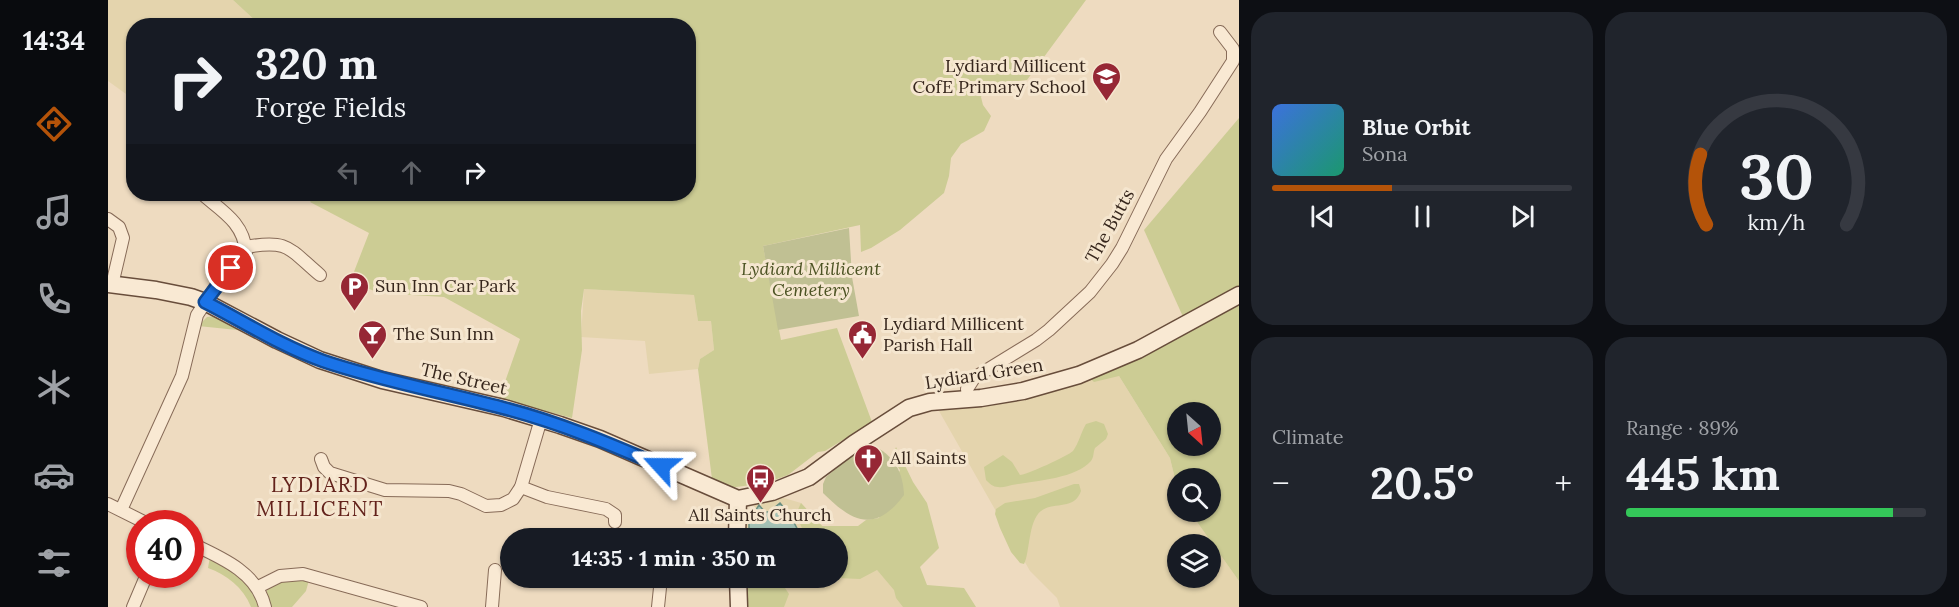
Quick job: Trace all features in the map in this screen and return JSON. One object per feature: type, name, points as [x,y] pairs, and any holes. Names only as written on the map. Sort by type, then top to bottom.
[{"type":"street","name":"The Butts","points":[[968,399],[967,389],[974,378],[1036,340],[1089,293],[1112,264],[1166,159],[1233,61],[1233,49],[1220,32]]},
{"type":"street","points":[[121,510],[178,386],[187,358],[194,322],[226,273],[244,257],[246,247],[236,223],[210,201]]},
{"type":"street","points":[[108,219],[119,227],[123,238],[110,285]]},
{"type":"street","points":[[246,247],[281,244],[320,275]]},
{"type":"street","name":"The Street","points":[[110,285],[191,297],[320,360],[382,380],[504,408],[541,419],[600,439],[738,499]]},
{"type":"street","name":"Lydiard Green","points":[[738,499],[772,492],[809,477],[871,432],[909,408],[930,402],[1023,391],[1079,375],[1138,350],[1239,295]]},
{"type":"street","points":[[312,474],[322,463],[334,475],[385,490],[449,491],[490,507],[507,502],[521,487],[541,419]]},
{"type":"street","points":[[521,487],[547,497],[606,510],[615,515],[615,522]]},
{"type":"street","points":[[737,528],[738,499]]},
{"type":"street","points":[[108,504],[126,513]]},
{"type":"street","points":[[204,549],[235,567],[258,587],[265,607]]},
{"type":"street","points":[[492,607],[495,570]]},
{"type":"street","points":[[258,587],[280,576],[303,574],[421,607]]},
{"type":"street","points":[[133,607],[141,588]]},
{"type":"street","points":[[658,607],[660,588]]},
{"type":"street","points":[[738,588],[739,607]]},
{"type":"shaded area","points":[[108,0],[233,0],[252,18],[126,18],[126,94],[108,81]]},
{"type":"shaded area","points":[[584,289],[694,295],[698,321],[711,321],[714,350],[700,359],[698,369],[649,374],[645,341],[581,337]]},
{"type":"shaded area","points":[[1104,373],[1117,373],[1170,458],[1172,468],[1167,468],[1167,522],[1197,522],[1206,534],[1167,534],[1167,588],[1221,588],[1221,556],[1239,581],[1239,607],[1060,607],[1057,598],[1030,571],[939,411],[995,401]]},
{"type":"shaded area","points":[[770,498],[784,498],[801,503],[825,528],[743,528],[743,523],[755,505]]},
{"type":"shaded area","points":[[780,503],[797,528],[749,528],[749,521],[759,505],[765,512],[769,512]]},
{"type":"shaded area","points":[[877,570],[910,607],[745,607],[743,588],[848,588],[848,576]]},
{"type":"green space","points":[[233,0],[1086,0],[1027,80],[1008,82],[984,90],[981,97],[983,105],[991,116],[984,131],[961,144],[951,158],[944,193],[900,230],[861,252],[860,225],[763,246],[781,340],[837,328],[872,422],[825,451],[818,452],[788,475],[766,483],[729,488],[712,479],[698,369],[700,359],[714,350],[711,321],[698,321],[694,295],[584,289],[581,311],[582,350],[572,418],[499,399],[520,339],[444,297],[380,293],[350,282],[369,233],[310,202],[696,201],[696,18],[252,18]]},
{"type":"green space","points":[[1239,118],[1239,286],[1184,319],[1144,230]]},
{"type":"green space","name":"Lydiard Millicent Cemetery","points":[[849,228],[852,277],[859,316],[778,330],[763,246]]},
{"type":"green space","points":[[1239,302],[1239,581],[1221,556],[1221,534],[1206,534],[1197,522],[1221,522],[1221,468],[1172,468],[1169,456],[1221,456],[1221,402],[1167,402],[1167,453],[1119,376],[1094,382],[1088,376]]},
{"type":"green space","points":[[216,316],[247,331],[198,326],[207,317]]},
{"type":"green space","points":[[1096,421],[1104,424],[1108,434],[1106,439],[1095,448],[1092,459],[1075,472],[1003,487],[990,484],[986,480],[984,467],[1003,455],[1012,462],[1020,475],[1063,457],[1073,451],[1086,424]]},
{"type":"green space","points":[[872,445],[892,459],[896,465],[902,479],[904,495],[883,515],[864,520],[854,517],[834,503],[823,493],[823,484],[826,477],[859,449]]},
{"type":"green space","points":[[896,447],[913,482],[927,503],[939,548],[920,567],[927,585],[964,588],[976,607],[903,607],[896,598],[894,590],[877,570],[860,579],[848,578],[848,528],[802,528],[796,514],[801,503],[822,526],[858,526],[866,520],[879,518],[900,470],[892,458]]},
{"type":"green space","points":[[1079,484],[1081,491],[1074,501],[1046,508],[1037,516],[1031,529],[1026,559],[1024,564],[1020,563],[1011,552],[1000,528],[995,514],[996,509],[1005,503],[1035,498]]},
{"type":"green space","points":[[210,557],[222,563],[249,584],[260,607],[251,607],[244,593],[234,583],[208,568]]},
{"type":"green space","points":[[282,579],[309,580],[306,591],[292,607],[269,607],[266,594],[268,588]]},
{"type":"green space","points":[[743,588],[785,588],[789,594],[784,607],[745,607]]},
{"type":"place","name":"Lydiard Millicent CofE Primary School","points":[[1107,102]]},
{"type":"place","name":"Sun Inn Car Park","points":[[354,312]]},
{"type":"place","name":"The Sun Inn","points":[[372,360]]},
{"type":"place","name":"Lydiard Millicent Parish Hall","points":[[862,360]]},
{"type":"place","name":"All Saints","points":[[869,484]]},
{"type":"place","name":"All Saints Church","points":[[760,504]]},
{"type":"district","name":"LYDIARD MILLICENT","points":[[320,497]]},
{"type":"route","points":[[231,268],[205,302],[292,348],[320,360],[382,380],[504,408],[560,425],[600,439],[661,466]]}]
